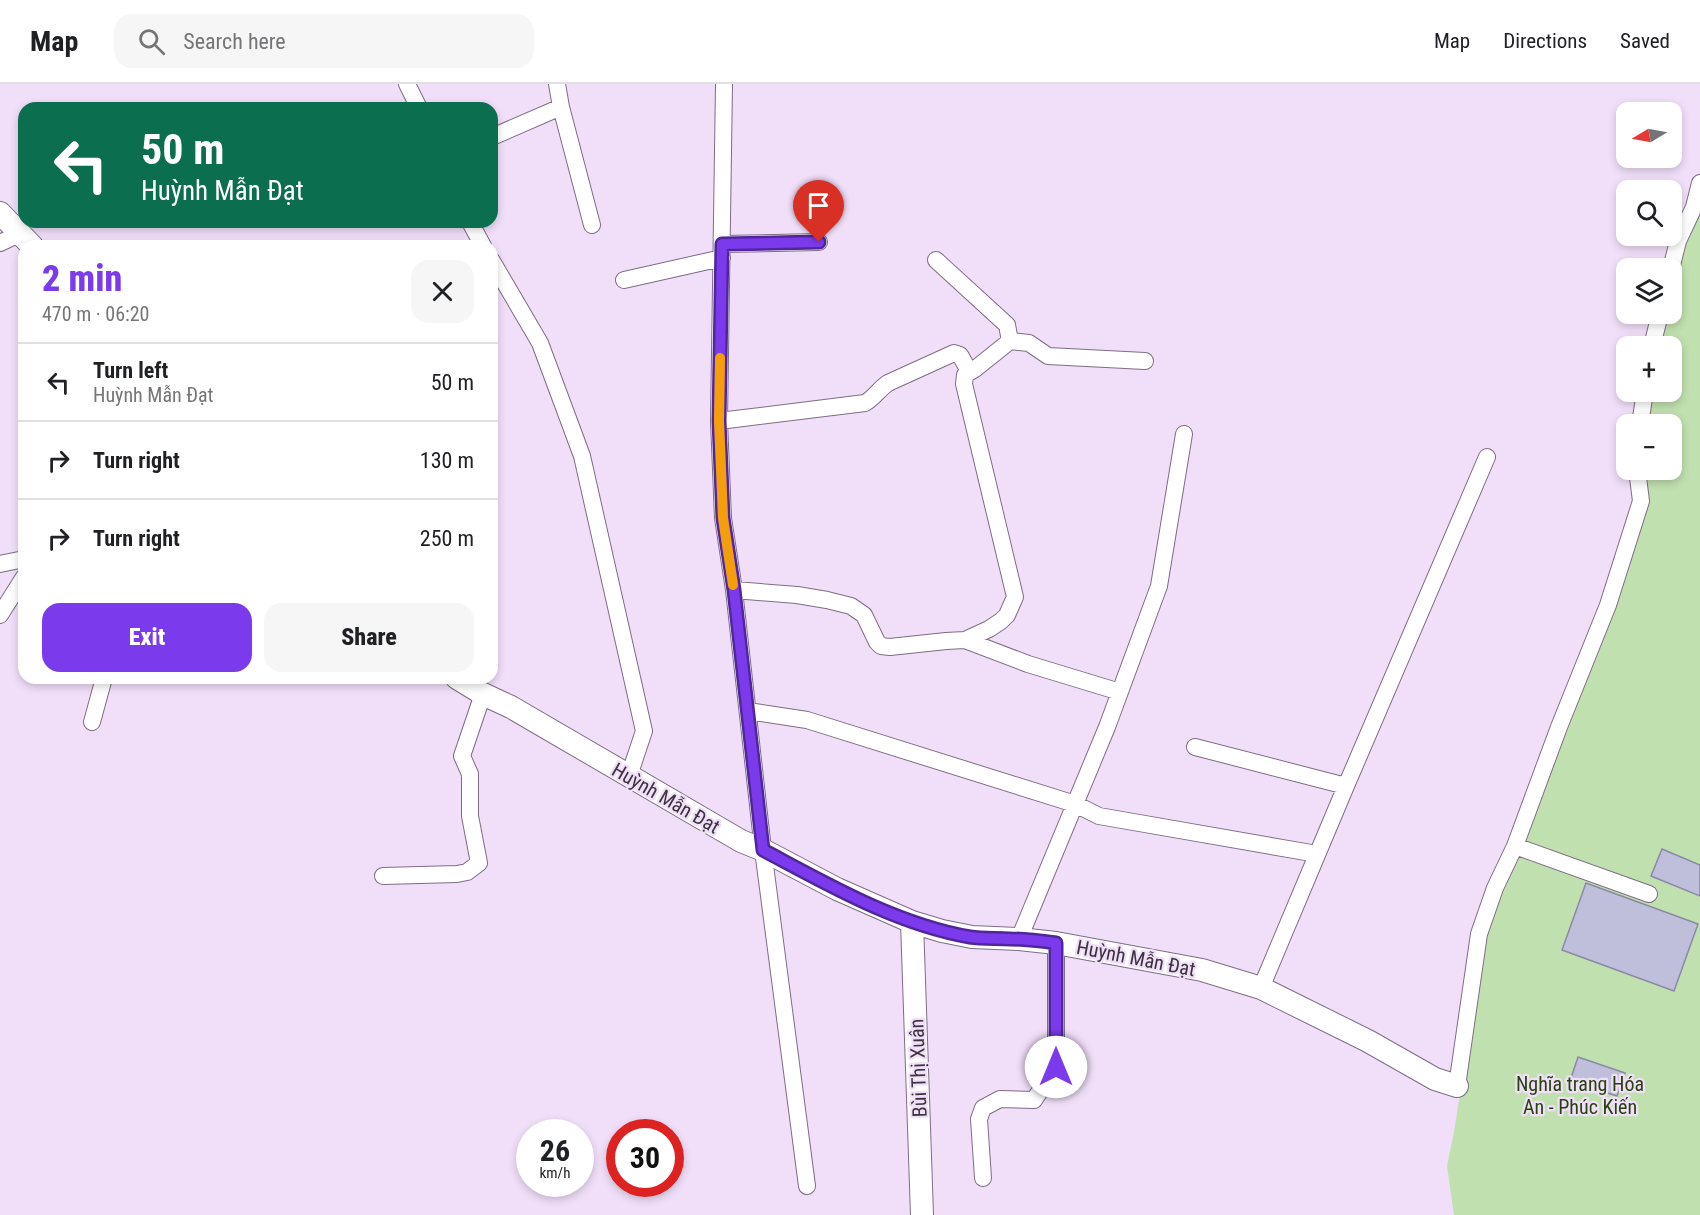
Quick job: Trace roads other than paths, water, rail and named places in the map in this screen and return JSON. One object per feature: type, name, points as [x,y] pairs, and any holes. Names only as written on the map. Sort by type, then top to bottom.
[{"type":"main road","points":[[0,213],[26,240]]},
{"type":"main road","name":"Huỳnh Mẫn Đạt","points":[[467,684],[741,841],[837,889],[912,922],[972,937],[1056,943],[1202,970],[1261,988],[1368,1041],[1435,1078],[1457,1086]]},
{"type":"main road","name":"Bùi Thị Xuân","points":[[912,922],[922,1215]]},
{"type":"street","points":[[406,84],[415,102]]},
{"type":"street","points":[[557,84],[592,225]]},
{"type":"street","points":[[724,84],[719,421],[723,518],[734,590],[763,850],[807,1186]]},
{"type":"street","points":[[498,134],[561,107]]},
{"type":"street","points":[[1674,258],[1678,241],[1694,207],[1700,183]]},
{"type":"street","points":[[0,243],[18,241]]},
{"type":"street","points":[[624,280],[722,251],[819,242]]},
{"type":"street","points":[[936,260],[1007,325],[1010,341]]},
{"type":"street","points":[[498,271],[540,343],[582,456],[644,731],[629,776]]},
{"type":"street","points":[[965,640],[1001,621],[1007,615],[1015,597],[964,384],[965,375],[1010,341],[1029,343],[1048,356],[1145,361]]},
{"type":"street","points":[[719,421],[865,403],[888,383],[954,353],[960,355],[969,371]]},
{"type":"street","points":[[1019,939],[1120,692],[1159,586],[1184,434]]},
{"type":"street","points":[[1261,988],[1487,457]]},
{"type":"street","points":[[1457,1086],[1479,934],[1495,888],[1515,846],[1608,605],[1641,501],[1638,480]]},
{"type":"street","points":[[0,564],[18,560]]},
{"type":"street","points":[[0,615],[18,587]]},
{"type":"street","points":[[734,590],[797,595],[850,606],[864,615],[881,646],[965,640],[1120,692]]},
{"type":"street","points":[[92,722],[102,684]]},
{"type":"street","points":[[383,876],[457,874],[466,872],[479,863],[470,816],[470,774],[462,756],[483,694]]},
{"type":"street","points":[[748,711],[807,720],[1075,804],[1099,816],[1317,854]]},
{"type":"street","points":[[1195,747],[1346,786]]},
{"type":"street","points":[[1515,846],[1649,894]]},
{"type":"street","points":[[983,1178],[979,1119],[983,1108],[1000,1099],[1034,1100],[1056,1067],[1056,943]]},
{"type":"park label","name":"Nghĩa trang Hóa An - Phúc Kiến","points":[[1580,1096]]}]
